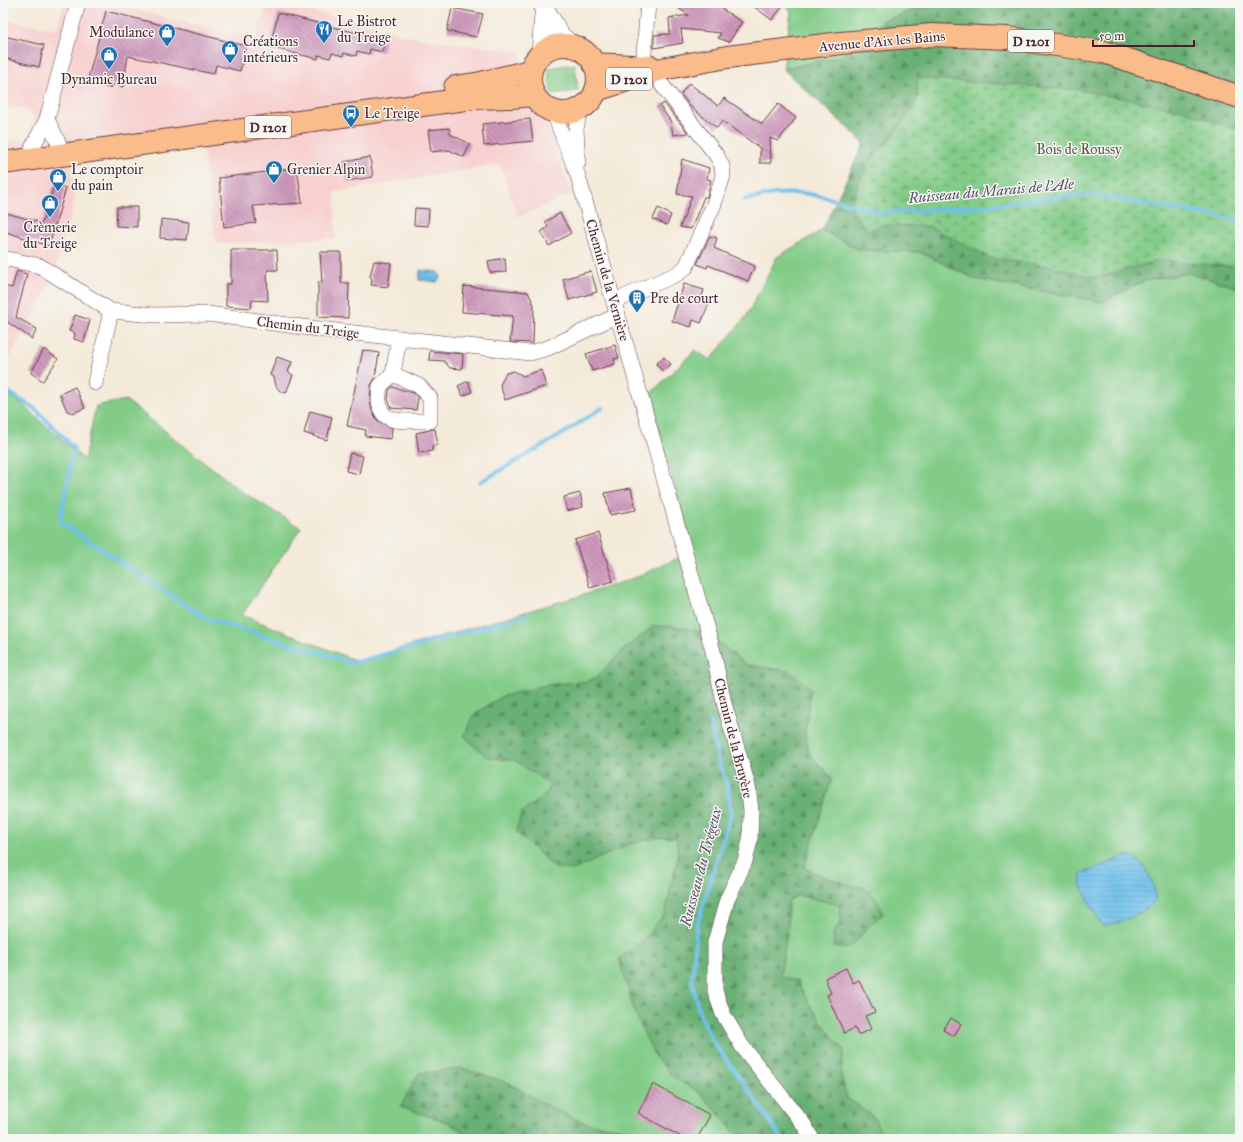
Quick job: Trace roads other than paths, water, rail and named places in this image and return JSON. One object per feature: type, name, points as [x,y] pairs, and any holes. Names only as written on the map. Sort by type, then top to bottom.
[{"type":"main road","name":"Avenue d'Aix les Bains","points":[[656,73],[764,53],[932,35],[1008,38],[1104,52],[1240,97]]},
{"type":"main road","points":[[572,46],[588,56],[594,64],[597,77],[596,90],[592,98],[580,109],[569,113],[553,111],[539,103],[533,95],[530,87],[536,63],[556,47],[572,46]]},
{"type":"main road","name":"D 1201","points":[[3,151],[480,83],[536,63]]},
{"type":"main road","name":"D 1201","points":[[594,64],[656,73]]},
{"type":"main road","name":"D 1201","points":[[596,90],[656,73]]},
{"type":"main road","name":"D 1201","points":[[3,163],[473,98],[533,95]]},
{"type":"street","points":[[32,148],[47,119],[78,3]]},
{"type":"street","points":[[616,308],[677,274],[686,267],[714,204],[723,176],[722,166],[718,156],[656,73],[648,3]]},
{"type":"street","points":[[544,6],[560,35],[572,46]]},
{"type":"street","points":[[536,63],[544,6]]},
{"type":"street","name":"Chemin de la Vernière","points":[[578,176],[576,129],[580,109]]},
{"type":"street","name":"Chemin de la Vernière","points":[[553,111],[578,176],[637,383]]},
{"type":"street","points":[[47,119],[59,144]]},
{"type":"street","name":"Chemin du Treige","points":[[3,258],[40,266],[111,311],[154,315],[208,314],[302,327],[530,353],[548,348],[616,308]]},
{"type":"street","points":[[95,383],[111,311]]},
{"type":"street","points":[[393,374],[399,338]]},
{"type":"street","name":"Chemin de la Bruyère","points":[[637,383],[748,786],[751,810],[750,840],[745,861],[727,900],[715,942],[715,991],[723,1014],[742,1046],[804,1125],[812,1139]]},
{"type":"water","points":[[420,270],[438,272],[441,277],[437,282],[419,280]]},
{"type":"water","points":[[1130,855],[1145,868],[1149,875],[1154,889],[1155,901],[1131,918],[1102,926],[1081,886],[1080,874]]},
{"type":"waterway","name":"Ruisseau du Marais de l'Ale","points":[[745,200],[773,194],[803,193],[825,197],[882,213],[984,206],[1088,194],[1230,218],[1240,222]]},
{"type":"waterway","points":[[3,389],[35,409],[74,448],[60,522],[205,618],[353,663],[528,615]]},
{"type":"waterway","points":[[480,482],[556,438],[602,408]]},
{"type":"waterway","name":"Ruisseau du Trégeux","points":[[710,722],[718,760],[728,788],[731,813],[697,925],[692,981],[699,1012],[713,1042],[741,1079],[782,1139]]},
{"type":"place","name":"Le Bistrot du Treige","points":[[324,44]]},
{"type":"place","name":"Modulance","points":[[167,47]]},
{"type":"place","name":"Créations intérieurs","points":[[230,64]]},
{"type":"place","name":"Dynamic Bureau","points":[[109,70]]},
{"type":"place","name":"Le Treige","points":[[351,128]]},
{"type":"place","name":"Grenier Alpin","points":[[274,184]]},
{"type":"place","name":"Le comptoir du pain","points":[[58,192]]},
{"type":"place","name":"Crèmerie du Treige","points":[[50,218]]},
{"type":"place","name":"Pre de court","points":[[637,313]]},
{"type":"park label","name":"Bois de Roussy","points":[[1079,149]]}]
